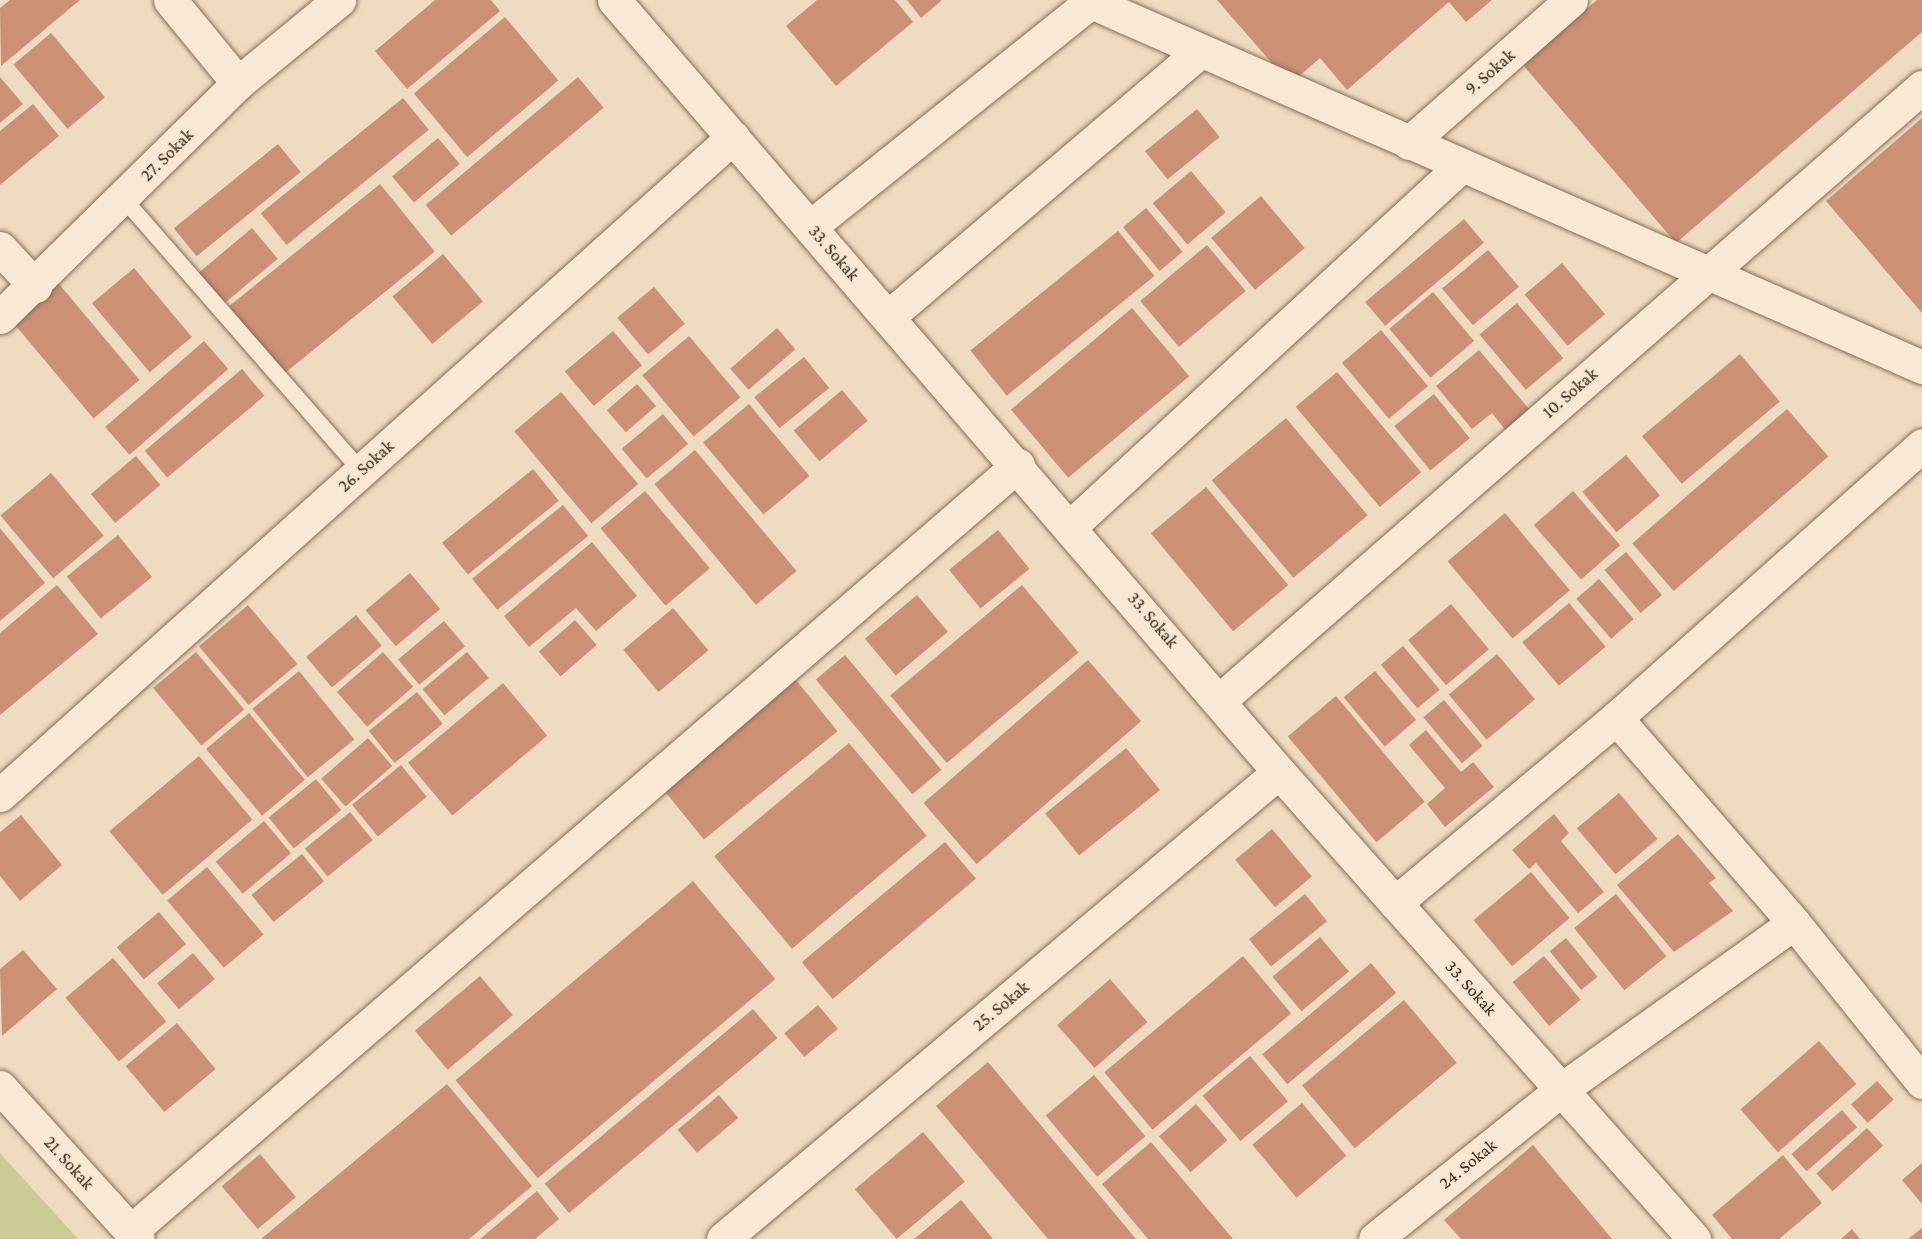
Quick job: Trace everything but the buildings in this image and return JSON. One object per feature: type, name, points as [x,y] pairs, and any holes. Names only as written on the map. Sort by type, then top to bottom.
[{"type":"street","points":[[170,0],[238,83]]},
{"type":"street","name":"27. Sokak","points":[[0,317],[35,286],[238,83],[339,0]]},
{"type":"street","name":"33. Sokak","points":[[614,0],[1071,526],[1280,772],[1694,1239]]},
{"type":"street","name":"9. Sokak","points":[[1409,143],[1571,0]]},
{"type":"street","points":[[811,226],[1092,1],[1200,51],[1922,367]]},
{"type":"street","points":[[889,316],[1200,51]]},
{"type":"street","name":"10. Sokak","points":[[1220,700],[1706,273],[1922,87]]},
{"type":"street","name":"26. Sokak","points":[[0,795],[733,137]]},
{"type":"street","points":[[1071,526],[1461,166]]},
{"type":"street","points":[[0,249],[35,286]]},
{"type":"street","points":[[1395,903],[1616,718],[1922,445]]},
{"type":"street","points":[[134,1235],[1018,465]]},
{"type":"street","points":[[1616,718],[1794,923],[1922,1083]]},
{"type":"street","name":"25. Sokak","points":[[723,1239],[1280,772]]},
{"type":"street","name":"24. Sokak","points":[[1375,1239],[1562,1089],[1794,923]]},
{"type":"street","name":"21. Sokak","points":[[0,1087],[134,1235]]},
{"type":"lane","points":[[123,198],[361,471]]},
{"type":"green space","points":[[0,1153],[78,1239],[0,1239]]}]
